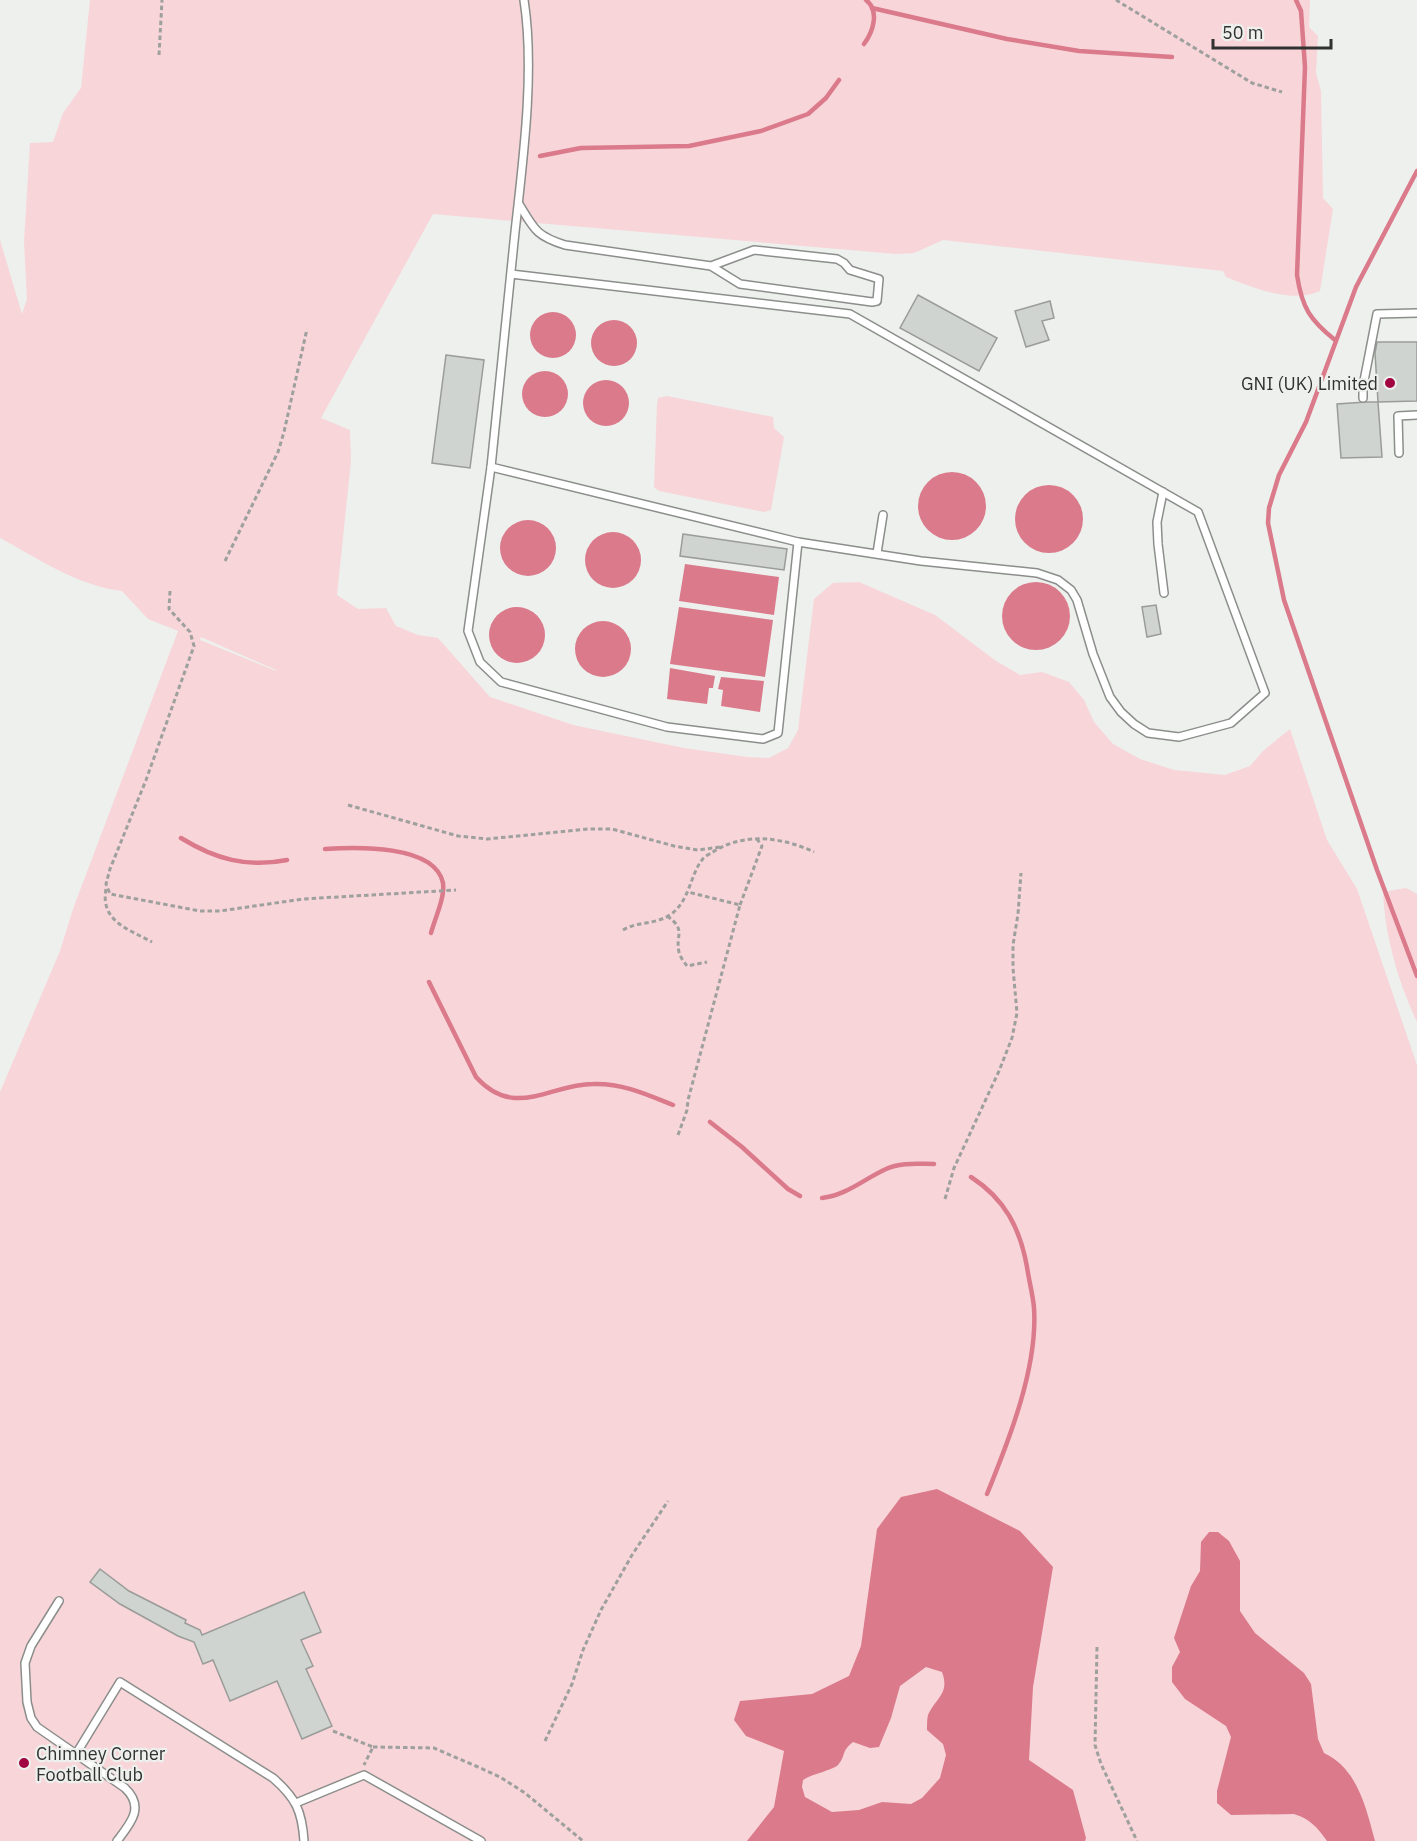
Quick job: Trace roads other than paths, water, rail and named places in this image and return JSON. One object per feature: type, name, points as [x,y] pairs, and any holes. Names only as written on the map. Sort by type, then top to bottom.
[{"type":"lane","points":[[524,0],[528,87],[519,203],[491,467],[468,631],[480,662],[501,682],[667,727],[762,739],[778,732],[798,542]]},
{"type":"lane","points":[[519,203],[531,224],[544,238],[565,246],[711,266],[740,284],[872,302],[877,301],[879,295],[879,279],[850,270],[837,259],[754,250],[711,266]]},
{"type":"lane","points":[[491,467],[798,542],[921,561],[1037,573],[1058,580],[1071,590],[1077,600],[1101,677],[1110,697],[1134,724],[1149,733],[1179,737],[1231,723],[1265,693],[1198,512],[850,314],[511,274]]},
{"type":"lane","points":[[1363,398],[1363,386],[1377,314],[1417,313]]},
{"type":"lane","points":[[1399,453],[1398,416],[1417,415]]},
{"type":"lane","points":[[1163,492],[1157,522],[1164,593]]},
{"type":"lane","points":[[877,553],[883,515]]},
{"type":"lane","points":[[59,1601],[31,1646],[25,1663],[26,1692],[32,1718],[37,1727],[134,1796],[136,1806],[133,1818],[117,1841]]},
{"type":"lane","points":[[76,1755],[120,1682],[273,1778],[296,1803],[303,1823],[304,1841]]},
{"type":"lane","points":[[296,1803],[364,1775],[481,1841]]},
{"type":"waterway","points":[[864,44],[874,22],[873,10],[866,0]]},
{"type":"waterway","points":[[1296,0],[1301,11],[1305,67],[1297,275],[1308,312],[1335,340]]},
{"type":"waterway","points":[[872,8],[1007,39],[1079,51],[1172,57]]},
{"type":"waterway","points":[[540,156],[581,148],[689,146],[761,131],[808,114],[826,98],[839,80]]},
{"type":"waterway","points":[[1417,171],[1356,287],[1306,422],[1279,475],[1269,508],[1268,523],[1284,600],[1377,870],[1417,976]]},
{"type":"waterway","points":[[181,838],[206,851],[232,860],[258,863],[287,860]]},
{"type":"waterway","points":[[325,849],[355,848],[392,851],[425,861],[437,870],[443,883],[443,889],[431,933]]},
{"type":"waterway","points":[[429,982],[476,1077],[490,1090],[519,1098],[533,1097],[577,1085],[604,1084],[634,1090],[673,1105]]},
{"type":"waterway","points":[[710,1122],[742,1147],[788,1189],[800,1196]]},
{"type":"waterway","points":[[822,1198],[847,1190],[897,1165],[934,1164]]},
{"type":"waterway","points":[[971,1177],[1002,1205],[1015,1227],[1024,1253],[1034,1308],[1034,1331],[1027,1379],[1013,1427],[987,1494]]},
{"type":"place","name":"GNI (UK) Limited","points":[[1390,383]]},
{"type":"place","name":"Chimney Corner Football Club","points":[[24,1763]]}]
